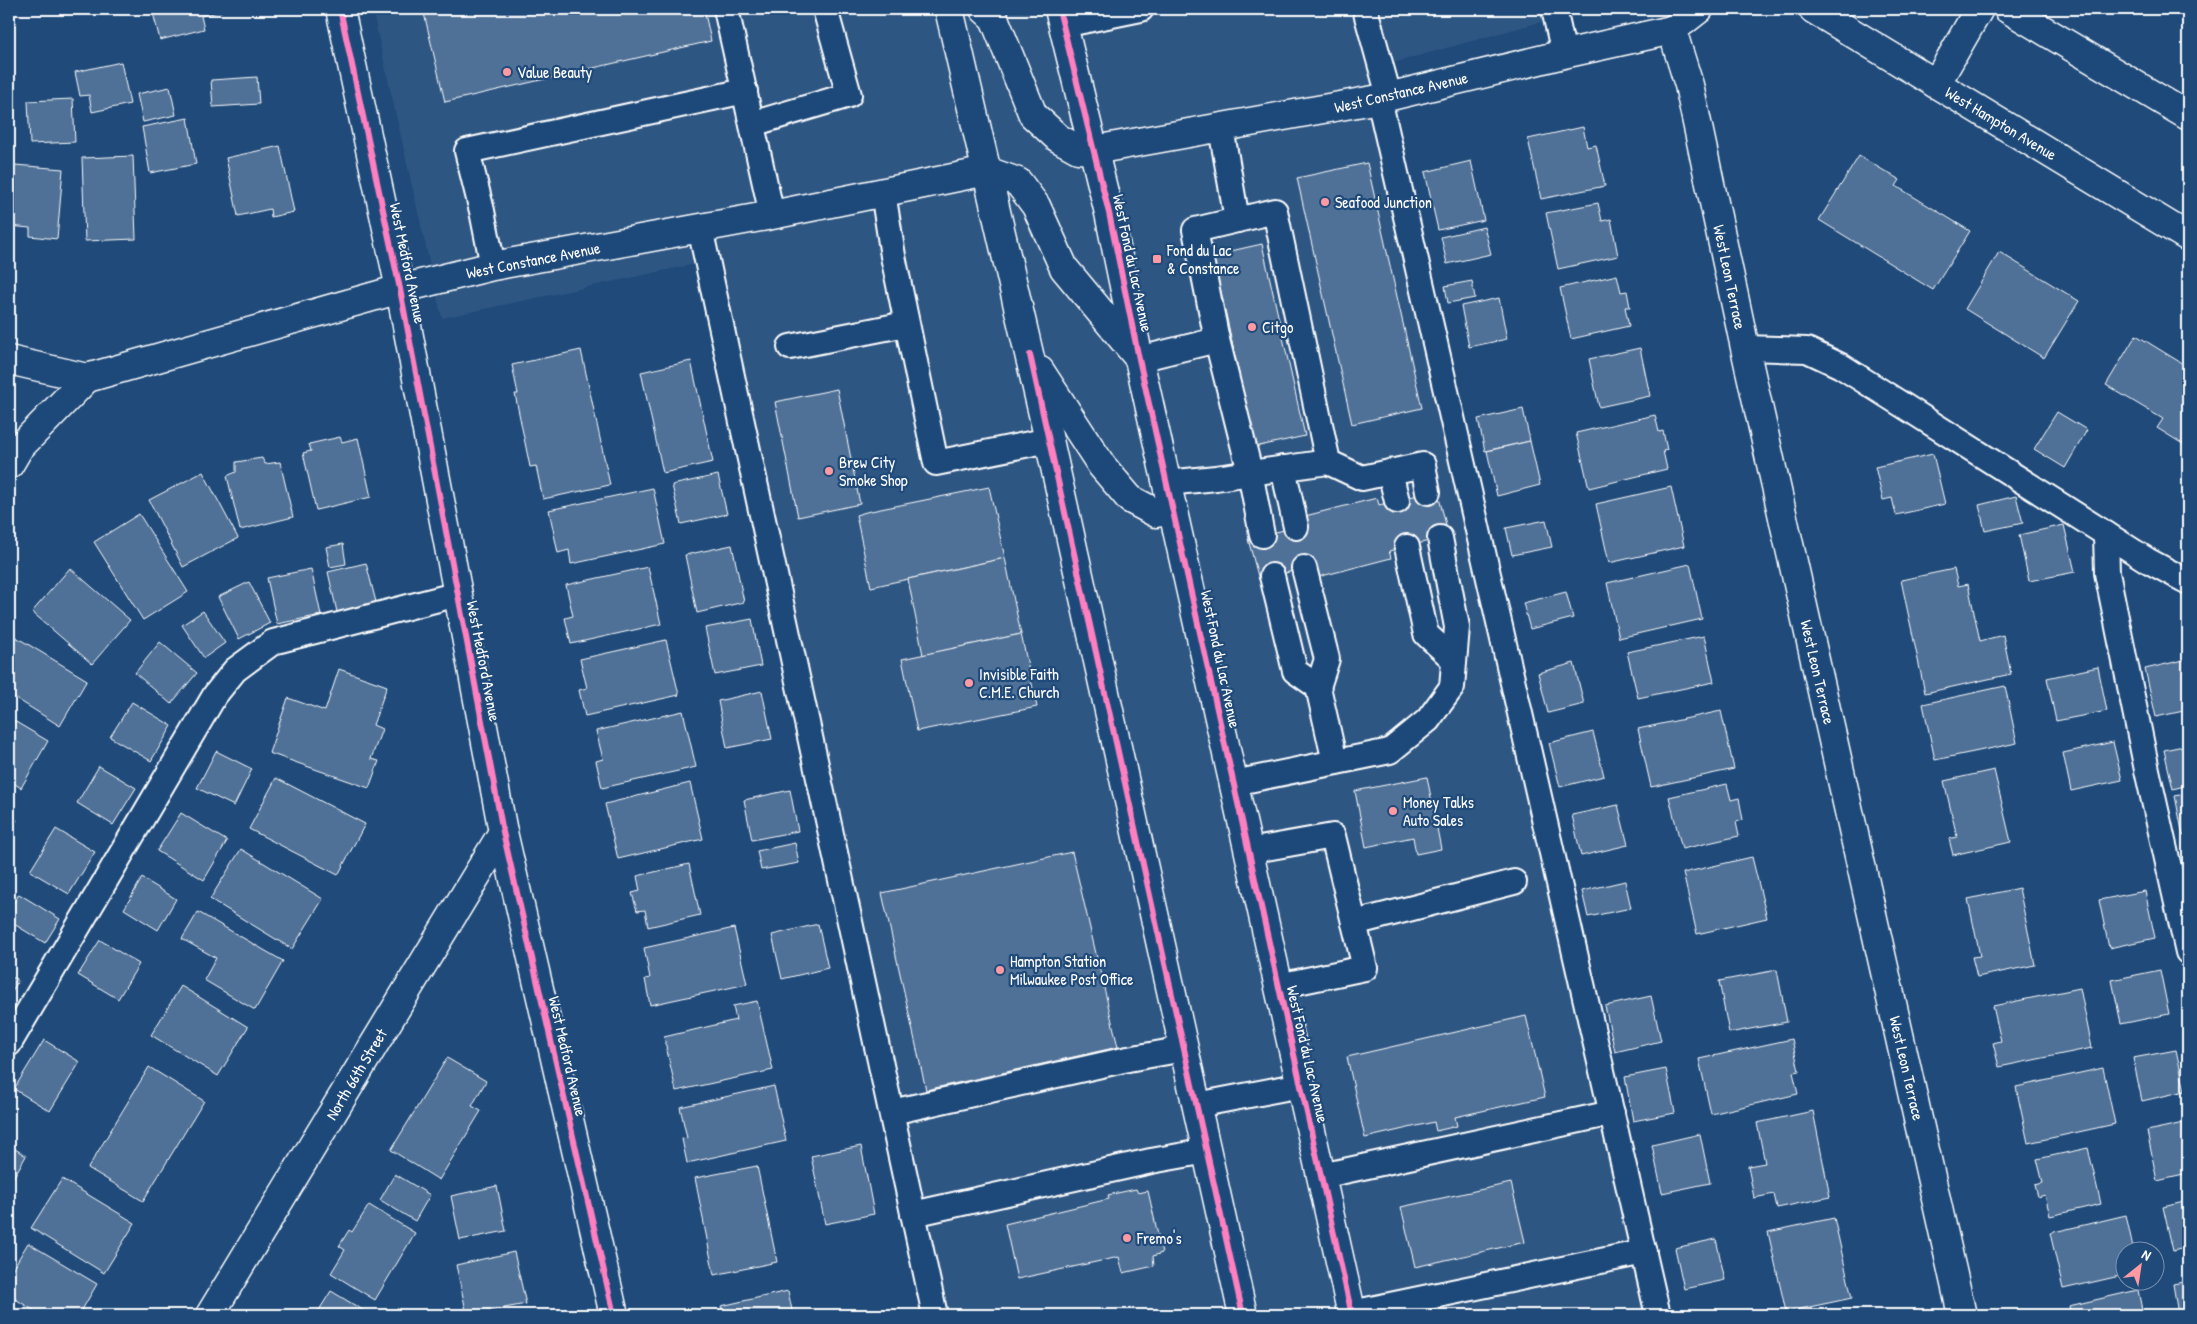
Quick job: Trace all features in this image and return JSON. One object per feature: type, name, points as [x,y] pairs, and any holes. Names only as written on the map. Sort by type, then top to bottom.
[{"type":"street","name":"West Medford Avenue","points":[[340,9],[400,289],[503,832],[614,1315]]},
{"type":"street","points":[[949,9],[1030,354],[1243,1315]]},
{"type":"street","points":[[984,9],[994,18],[1033,115],[1058,138],[1078,149],[1094,150]]},
{"type":"street","name":"West Constance Avenue","points":[[1094,150],[1384,97],[1672,30],[1699,9]]},
{"type":"street","name":"West Hampton Avenue","points":[[1814,9],[2188,236]]},
{"type":"street","points":[[1936,84],[1979,9]]},
{"type":"street","points":[[2008,9],[2188,116]]},
{"type":"street","name":"West Fond du Lac Avenue","points":[[1061,17],[1119,259],[1166,483],[1174,510],[1352,1314]]},
{"type":"street","name":"West Leon Terrace","points":[[1672,30],[1689,85],[1745,348],[1962,1315]]},
{"type":"street","name":"West Constance Avenue","points":[[87,378],[400,289],[493,266],[772,215],[987,171]]},
{"type":"street","points":[[987,171],[1018,182],[1036,206],[1064,268],[1139,359]]},
{"type":"street","points":[[1030,354],[1102,466],[1130,499],[1156,513],[1174,510]]},
{"type":"street","points":[[9,360],[87,378]]},
{"type":"street","points":[[9,465],[19,448],[87,378]]},
{"type":"street","name":"North 66th Street","points":[[210,1315],[503,832]]},
{"type":"lane","points":[[726,9],[772,215]]},
{"type":"lane","points":[[752,124],[849,95],[825,9]]},
{"type":"lane","points":[[1061,17],[1141,9]]},
{"type":"lane","points":[[1365,9],[1658,1315]]},
{"type":"lane","points":[[1554,9],[1564,54]]},
{"type":"lane","points":[[493,266],[467,151],[745,91]]},
{"type":"lane","points":[[1220,128],[1237,220]]},
{"type":"lane","points":[[883,192],[906,324],[936,463],[1049,440]]},
{"type":"lane","points":[[1262,535],[1238,399],[1224,348],[1216,302],[1195,230],[1275,211],[1281,286],[1302,383],[1328,462]]},
{"type":"lane","points":[[700,228],[935,1315]]},
{"type":"lane","points":[[790,346],[906,324]]},
{"type":"lane","points":[[1139,359],[1224,348]]},
{"type":"lane","points":[[1745,348],[1807,350],[1841,366],[2147,560],[2188,582]]},
{"type":"lane","points":[[1166,483],[1328,462],[1362,478],[1423,465],[1428,492]]},
{"type":"lane","points":[[1283,468],[1296,527]]},
{"type":"lane","points":[[1390,472],[1397,500]]},
{"type":"lane","points":[[2106,534],[2107,573],[2147,770],[2188,952]]},
{"type":"lane","points":[[1234,783],[1315,768],[1390,751],[1428,720],[1452,686],[1457,627],[1440,538]]},
{"type":"lane","points":[[1407,547],[1426,634],[1454,660]]},
{"type":"lane","points":[[1304,568],[1327,658],[1318,687],[1335,762]]},
{"type":"lane","points":[[1272,576],[1295,670],[1318,687]]},
{"type":"lane","points":[[9,1044],[215,695],[235,670],[273,642],[458,594]]},
{"type":"lane","points":[[1249,852],[1333,836],[1365,968],[1278,986]]},
{"type":"lane","points":[[1354,923],[1514,882]]},
{"type":"lane","points":[[892,1112],[1128,1059],[1184,1049]]},
{"type":"lane","points":[[1196,1105],[1301,1085]]},
{"type":"lane","points":[[1321,1176],[1612,1113]]},
{"type":"lane","points":[[913,1214],[1151,1161],[1207,1151]]},
{"type":"lane","points":[[1352,1314],[1644,1252]]},
{"type":"shaded area","points":[[372,9],[1587,9],[1375,68],[1665,1315],[934,1315],[709,261],[442,318]]},
{"type":"building","points":[[152,9],[230,9],[201,16],[204,29],[160,40]]},
{"type":"building","name":"Value Beauty","points":[[423,9],[704,9],[711,41],[445,102]]},
{"type":"building","points":[[121,62],[130,104],[92,112],[89,95],[80,96],[75,72]]},
{"type":"building","points":[[257,77],[259,104],[213,107],[211,80]]},
{"type":"building","points":[[170,87],[176,115],[143,122],[137,94]]},
{"type":"building","points":[[73,99],[75,142],[30,144],[28,101]]},
{"type":"building","points":[[188,118],[196,164],[150,173],[142,127]]},
{"type":"building","points":[[1583,127],[1587,147],[1596,145],[1605,186],[1541,199],[1528,139]]},
{"type":"building","points":[[280,146],[294,212],[271,217],[270,209],[238,216],[226,158]]},
{"type":"building","points":[[133,156],[136,239],[85,241],[82,158]]},
{"type":"building","points":[[1859,156],[1900,180],[1896,186],[1970,231],[1933,290],[1819,220]]},
{"type":"building","points":[[1471,161],[1484,220],[1438,230],[1425,172]]},
{"type":"building","points":[[1367,163],[1422,408],[1352,424],[1297,178]]},
{"type":"building","points":[[15,165],[63,169],[57,239],[30,236],[30,228],[9,226]]},
{"type":"building","points":[[1598,203],[1602,221],[1611,219],[1618,256],[1558,269],[1546,213]]},
{"type":"building","points":[[1484,227],[1491,254],[1447,264],[1441,237]]},
{"type":"building","points":[[1262,244],[1305,436],[1255,447],[1213,255]]},
{"type":"building","points":[[1999,252],[2079,301],[2044,358],[1965,309]]},
{"type":"building","points":[[1617,275],[1621,292],[1627,291],[1630,307],[1625,307],[1629,326],[1571,339],[1560,288]]},
{"type":"building","points":[[1472,281],[1475,298],[1448,303],[1445,286]]},
{"type":"building","points":[[1499,298],[1507,339],[1469,347],[1461,306]]},
{"type":"building","points":[[2136,335],[2188,367],[2188,443],[2186,446],[2157,428],[2163,419],[2106,385]]},
{"type":"building","points":[[1640,348],[1650,396],[1599,407],[1589,359]]},
{"type":"building","points":[[581,350],[610,485],[543,499],[536,466],[530,467],[515,394],[518,394],[512,365]]},
{"type":"building","points":[[691,361],[713,462],[663,473],[641,372]]},
{"type":"building","points":[[837,389],[860,504],[798,517],[775,402]]},
{"type":"building","points":[[1523,409],[1530,441],[1485,451],[1478,419]]},
{"type":"building","points":[[2057,412],[2087,430],[2065,468],[2034,449]]},
{"type":"building","points":[[1655,415],[1659,432],[1663,431],[1667,450],[1663,451],[1667,469],[1589,488],[1576,433]]},
{"type":"building","points":[[340,437],[342,442],[358,438],[371,497],[316,510],[303,453],[311,451],[309,444]]},
{"type":"building","points":[[1530,441],[1540,485],[1497,496],[1487,451]]},
{"type":"building","points":[[1933,454],[1945,504],[1896,515],[1892,498],[1883,500],[1875,467]]},
{"type":"building","points":[[262,458],[265,464],[280,462],[293,517],[240,530],[227,476],[236,472],[236,462]]},
{"type":"building","points":[[203,472],[238,538],[183,567],[149,500]]},
{"type":"building","points":[[718,475],[727,514],[681,524],[672,485]]},
{"type":"building","points":[[989,487],[1005,558],[871,587],[856,515]]},
{"type":"building","points":[[1671,487],[1684,546],[1609,563],[1596,504]]},
{"type":"building","points":[[653,488],[665,544],[571,564],[569,550],[558,553],[549,510]]},
{"type":"building","points":[[1437,490],[1449,536],[1389,551],[1391,558],[1318,577],[1304,568],[1259,580],[1248,539],[1296,527],[1305,516],[1377,498],[1379,505]]},
{"type":"building","points":[[2016,496],[2023,523],[1985,531],[1979,505]]},
{"type":"building","points":[[139,514],[188,592],[143,620],[94,542]]},
{"type":"building","points":[[1546,520],[1552,547],[1512,555],[1506,528]]},
{"type":"building","points":[[2064,525],[2075,572],[2029,581],[2019,535]]},
{"type":"building","points":[[343,544],[346,564],[330,567],[326,547]]},
{"type":"building","points":[[732,545],[744,602],[697,613],[685,555]]},
{"type":"building","points":[[1005,558],[1021,634],[923,655],[908,579]]},
{"type":"building","points":[[366,563],[376,602],[337,612],[328,572]]},
{"type":"building","points":[[1690,564],[1702,619],[1619,638],[1607,583]]},
{"type":"building","points":[[648,567],[661,624],[571,644],[565,618],[573,616],[566,585]]},
{"type":"building","points":[[70,568],[130,620],[92,664],[32,612]]},
{"type":"building","points":[[311,569],[321,615],[277,624],[267,578]]},
{"type":"building","points":[[1954,569],[1958,586],[1968,584],[1980,641],[2003,635],[2011,674],[1925,693],[1901,580]]},
{"type":"building","points":[[249,582],[270,623],[239,639],[218,597]]},
{"type":"building","points":[[1566,592],[1573,618],[1530,629],[1523,603]]},
{"type":"building","points":[[203,611],[225,643],[204,658],[182,625]]},
{"type":"building","points":[[752,619],[761,666],[715,675],[705,628]]},
{"type":"building","name":"Invisible Faith C.M.E. Church","points":[[1021,634],[1037,707],[917,731],[902,659]]},
{"type":"building","points":[[1704,636],[1714,682],[1638,698],[1627,652]]},
{"type":"building","points":[[16,637],[87,680],[60,726],[9,694],[9,648]]},
{"type":"building","points":[[666,640],[679,695],[585,716],[579,690],[587,688],[580,659]]},
{"type":"building","points":[[160,642],[197,673],[171,704],[135,673]]},
{"type":"building","points":[[2188,659],[2188,710],[2156,717],[2145,669]]},
{"type":"building","points":[[1574,663],[1584,704],[1548,713],[1538,673]]},
{"type":"building","points":[[2098,667],[2107,711],[2056,721],[2047,678]]},
{"type":"building","points":[[339,669],[387,686],[373,725],[382,729],[371,759],[379,761],[369,788],[269,753],[288,698],[325,711]]},
{"type":"building","points":[[2005,686],[2017,743],[1935,760],[1923,704]]},
{"type":"building","points":[[762,691],[772,739],[727,748],[718,701]]},
{"type":"building","points":[[132,702],[172,726],[151,761],[110,737]]},
{"type":"building","points":[[683,711],[696,767],[602,788],[596,761],[603,759],[596,731]]},
{"type":"building","points":[[1721,711],[1734,769],[1651,787],[1638,729]]},
{"type":"building","points":[[9,718],[48,741],[21,788],[9,780]]},
{"type":"building","points":[[1593,732],[1604,776],[1560,787],[1549,743]]},
{"type":"building","points":[[2113,742],[2122,780],[2071,791],[2063,753]]},
{"type":"building","points":[[2188,745],[2188,785],[2173,789],[2164,750]]},
{"type":"building","points":[[216,751],[252,769],[234,806],[197,788]]},
{"type":"building","points":[[99,766],[136,788],[113,825],[77,803]]},
{"type":"building","points":[[1994,770],[2011,842],[1953,855],[1949,839],[1957,837],[1944,781]]},
{"type":"building","points":[[1427,777],[1441,849],[1416,854],[1413,837],[1366,847],[1355,791]]},
{"type":"building","points":[[276,778],[365,824],[338,875],[249,829]]},
{"type":"building","points":[[690,783],[703,839],[618,859],[605,804]]},
{"type":"building","points":[[1727,784],[1731,800],[1739,798],[1743,820],[1736,822],[1739,836],[1682,849],[1669,797]]},
{"type":"building","points":[[790,790],[798,831],[752,840],[744,800]]},
{"type":"building","points":[[2188,793],[2188,834],[2183,836],[2175,796]]},
{"type":"building","points":[[1618,805],[1628,845],[1581,856],[1572,815]]},
{"type":"building","points":[[181,813],[227,841],[204,880],[157,851]]},
{"type":"building","points":[[9,815],[17,820],[9,834]]},
{"type":"building","points":[[56,829],[95,852],[69,894],[30,871]]},
{"type":"building","points":[[795,843],[799,863],[761,870],[757,851]]},
{"type":"building","points":[[241,849],[323,899],[292,949],[210,899]]},
{"type":"building","name":"Hampton Station Milwaukee Post Office","points":[[1072,852],[1118,1047],[926,1090],[882,893]]},
{"type":"building","points":[[1752,857],[1767,918],[1697,934],[1683,873]]},
{"type":"building","points":[[689,864],[700,915],[648,927],[645,910],[637,911],[632,893],[640,891],[637,876]]},
{"type":"building","points":[[142,878],[176,899],[158,930],[124,909]]},
{"type":"building","points":[[1625,881],[1631,908],[1588,917],[1582,891]]},
{"type":"building","points":[[2019,888],[2035,965],[1977,977],[1972,957],[1980,956],[1968,899]]},
{"type":"building","points":[[2145,891],[2155,938],[2109,948],[2099,900]]},
{"type":"building","points":[[19,894],[60,919],[45,943],[9,921],[9,911]]},
{"type":"building","points":[[198,912],[283,961],[255,1010],[204,980],[216,958],[182,939]]},
{"type":"building","points":[[818,924],[828,968],[782,979],[772,935]]},
{"type":"building","points":[[734,928],[747,984],[650,1005],[645,979],[650,978],[644,948]]},
{"type":"building","points":[[100,940],[139,964],[118,999],[78,975]]},
{"type":"building","points":[[1777,970],[1787,1022],[1729,1033],[1719,981]]},
{"type":"building","points":[[2160,970],[2169,1014],[2121,1024],[2112,980]]},
{"type":"building","points":[[9,975],[18,981],[9,997]]},
{"type":"building","points":[[181,986],[248,1027],[218,1076],[151,1035]]},
{"type":"building","points":[[2080,988],[2092,1048],[1999,1067],[1993,1043],[2001,1041],[1993,1006]]},
{"type":"building","points":[[1651,996],[1661,1041],[1615,1052],[1605,1006]]},
{"type":"building","points":[[757,1001],[773,1070],[676,1091],[664,1037],[736,1020],[733,1006]]},
{"type":"building","points":[[1526,1016],[1545,1097],[1455,1117],[1457,1126],[1436,1131],[1434,1122],[1365,1138],[1347,1057]]},
{"type":"building","points":[[1792,1039],[1799,1071],[1793,1072],[1798,1094],[1711,1114],[1699,1059]]},
{"type":"building","points":[[44,1040],[80,1062],[50,1111],[14,1089]]},
{"type":"building","points":[[2176,1050],[2185,1091],[2142,1101],[2133,1058]]},
{"type":"building","points":[[447,1058],[486,1081],[472,1106],[481,1111],[439,1180],[391,1150]]},
{"type":"building","points":[[149,1067],[204,1101],[143,1201],[88,1168]]},
{"type":"building","points":[[2103,1068],[2115,1124],[2028,1143],[2016,1087]]},
{"type":"building","points":[[1666,1069],[1675,1113],[1633,1121],[1625,1077]]},
{"type":"building","points":[[774,1086],[786,1141],[687,1163],[682,1139],[687,1138],[680,1107]]},
{"type":"building","points":[[1813,1111],[1830,1197],[1777,1208],[1774,1194],[1754,1198],[1748,1166],[1765,1163],[1757,1123]]},
{"type":"building","points":[[2188,1122],[2188,1174],[2157,1181],[2147,1131]]},
{"type":"building","points":[[1700,1134],[1710,1183],[1662,1193],[1652,1145]]},
{"type":"building","points":[[9,1145],[26,1156],[9,1185]]},
{"type":"building","points":[[861,1146],[874,1214],[825,1224],[811,1156]]},
{"type":"building","points":[[2088,1148],[2101,1204],[2050,1216],[2045,1195],[2038,1197],[2035,1185],[2043,1183],[2037,1159]]},
{"type":"building","points":[[757,1166],[777,1262],[714,1275],[695,1178]]},
{"type":"building","points":[[395,1174],[430,1195],[415,1221],[380,1200]]},
{"type":"building","points":[[62,1179],[135,1223],[104,1273],[31,1228]]},
{"type":"building","points":[[1511,1183],[1525,1242],[1415,1267],[1401,1207]]},
{"type":"building","points":[[497,1186],[506,1231],[460,1240],[451,1196]]},
{"type":"building","points":[[1136,1189],[1138,1193],[1148,1191],[1162,1253],[1153,1256],[1154,1266],[1123,1273],[1119,1257],[1017,1279],[1005,1224],[1109,1199],[1108,1195]]},
{"type":"building","points":[[2188,1201],[2188,1247],[2173,1251],[2163,1207]]},
{"type":"building","points":[[369,1205],[415,1233],[375,1300],[331,1273],[345,1250],[339,1246],[349,1230],[352,1232]]},
{"type":"building","points":[[2126,1215],[2132,1242],[2114,1242],[2114,1277],[2063,1289],[2050,1233]]},
{"type":"building","points":[[1834,1218],[1852,1298],[1786,1312],[1768,1232]]},
{"type":"building","points":[[1716,1239],[1725,1280],[1684,1289],[1675,1248]]},
{"type":"building","points":[[28,1243],[97,1284],[79,1315],[41,1315],[9,1295],[9,1275]]},
{"type":"building","points":[[514,1252],[526,1304],[467,1315],[456,1265]]},
{"type":"building","points":[[2188,1281],[2188,1312],[2178,1314],[2173,1284]]},
{"type":"building","points":[[331,1291],[371,1315],[316,1315]]},
{"type":"building","points":[[788,1291],[793,1315],[724,1315],[721,1306]]},
{"type":"building","points":[[2129,1292],[2138,1292],[2143,1315],[2071,1315],[2069,1306]]},
{"type":"cycle path","points":[[340,9],[400,289],[503,832],[614,1315]]},
{"type":"cycle path","points":[[1059,9],[1109,213],[1139,359],[1352,1315]]},
{"type":"cycle path","points":[[1030,355],[1243,1315]]},
{"type":"place","name":"Value Beauty","points":[[507,72]]},
{"type":"place","name":"Seafood Junction","points":[[1325,202]]},
{"type":"place","name":"Fond du Lac & Constance","points":[[1157,259]]},
{"type":"place","name":"Citgo","points":[[1252,327]]},
{"type":"place","name":"Brew City Smoke Shop","points":[[829,471]]},
{"type":"place","name":"Invisible Faith C.M.E. Church","points":[[969,683]]},
{"type":"place","name":"Money Talks Auto Sales","points":[[1393,811]]},
{"type":"place","name":"Hampton Station Milwaukee Post Office","points":[[1000,970]]},
{"type":"place","name":"Fremo's","points":[[1127,1238]]}]
